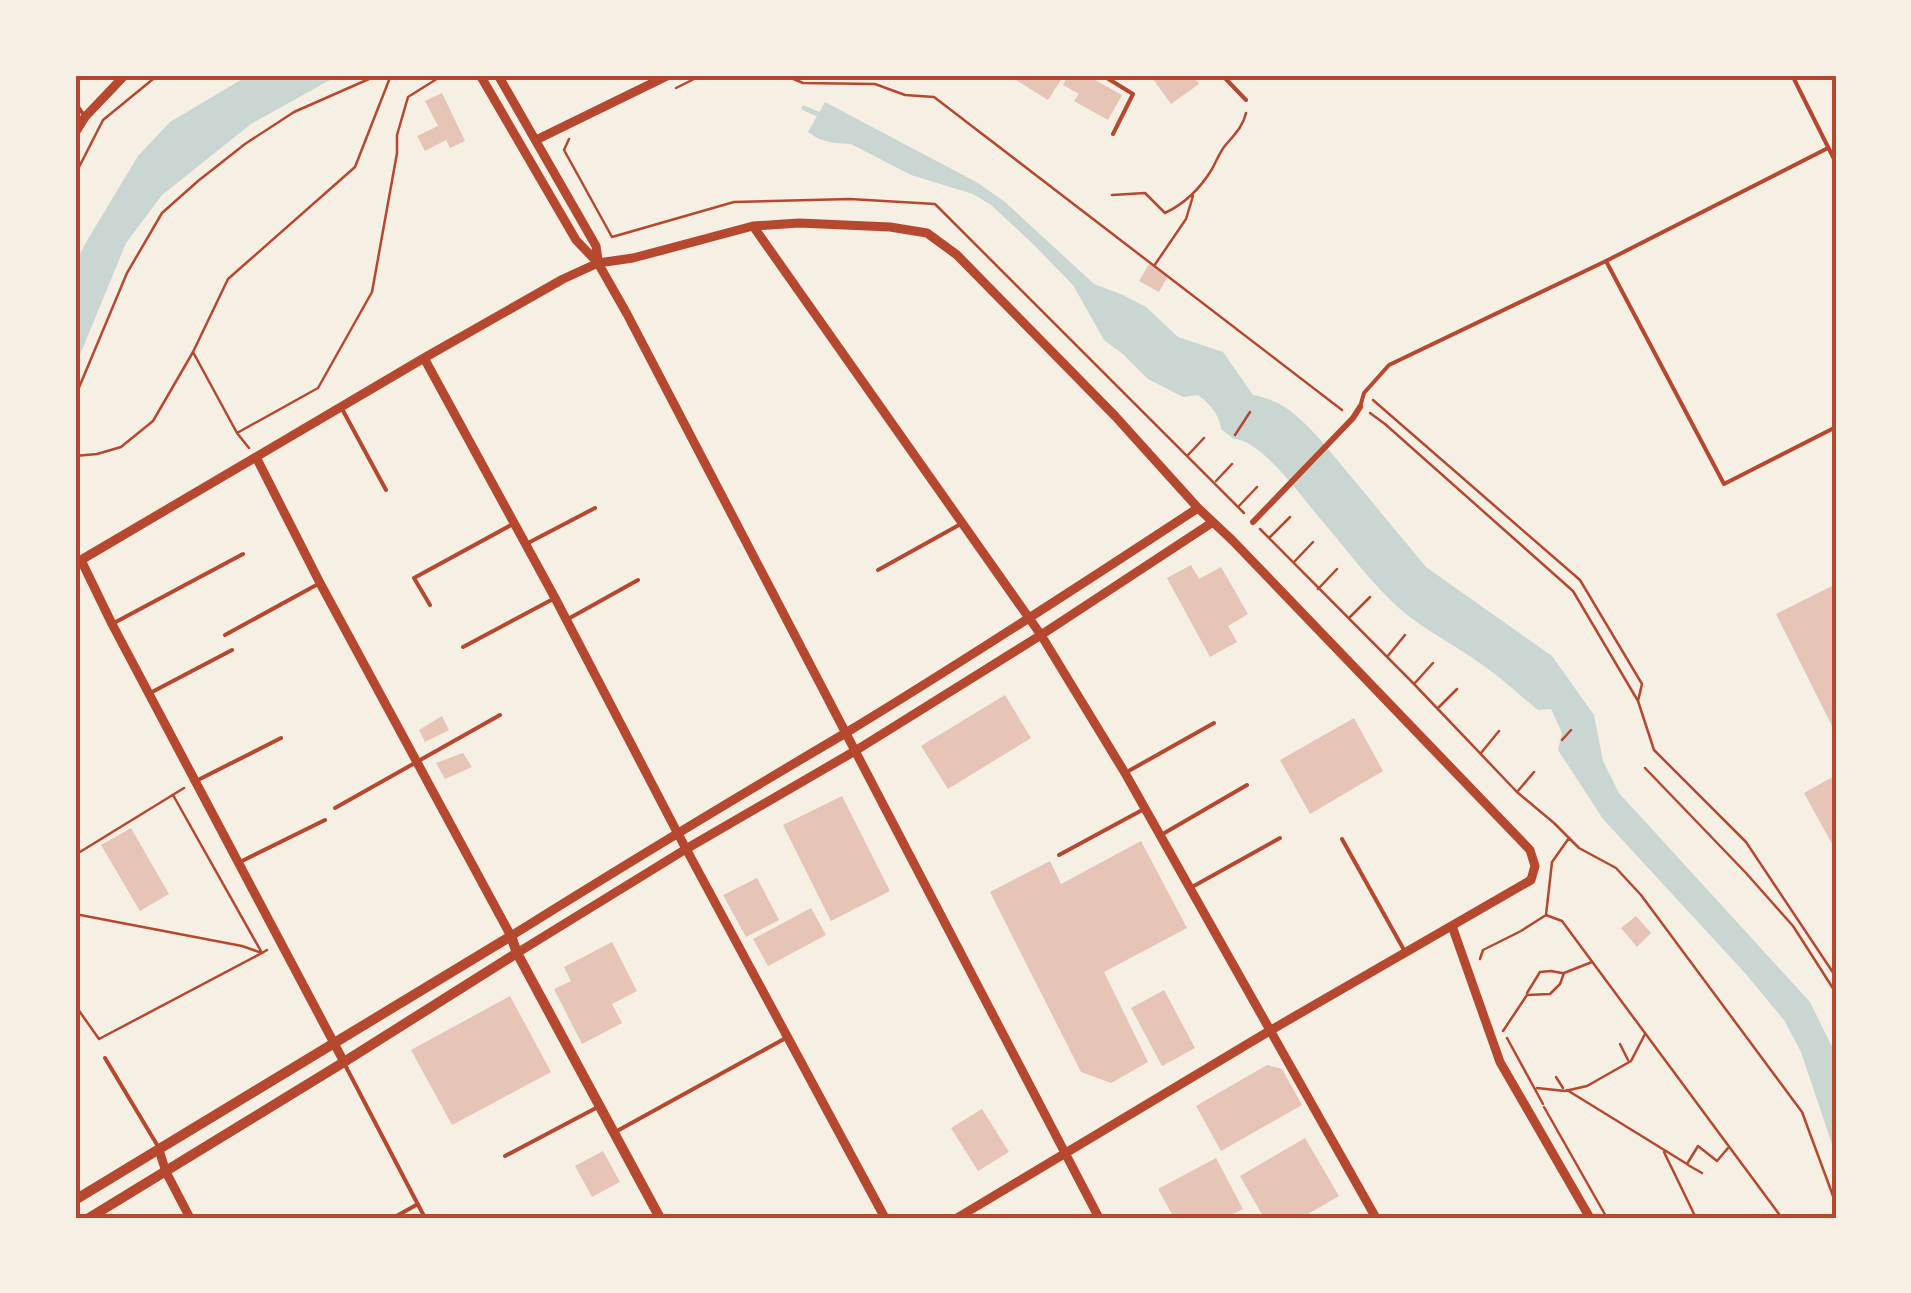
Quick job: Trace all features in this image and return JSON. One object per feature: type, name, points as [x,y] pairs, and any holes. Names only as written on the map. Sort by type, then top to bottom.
[{"type":"street","points":[[75,132],[84,117],[125,75]]},
{"type":"street","points":[[480,75],[576,240],[598,263],[1100,1218]]},
{"type":"street","points":[[498,75],[596,246],[598,263]]},
{"type":"street","points":[[536,140],[669,75]]},
{"type":"street","points":[[344,1062],[81,560],[563,278],[598,263],[754,226],[843,224],[927,233],[1011,308],[1115,416],[1198,508],[1530,850],[1535,866],[1532,880],[957,1218]]},
{"type":"street","points":[[754,226],[1042,635],[1125,773],[1376,1218]]},
{"type":"street","points":[[424,358],[885,1218]]},
{"type":"street","points":[[1253,522],[1360,407]]},
{"type":"street","points":[[256,457],[660,1218]]},
{"type":"street","points":[[75,1200],[845,732],[1198,508]]},
{"type":"street","points":[[89,1218],[686,848],[855,752],[1214,522]]},
{"type":"street","points":[[1452,926],[1500,1062],[1590,1218]]},
{"type":"street","points":[[160,1150],[166,1172],[190,1218]]},
{"type":"lane","points":[[1102,75],[1133,94],[1113,134]]},
{"type":"lane","points":[[1222,75],[1246,100]]},
{"type":"lane","points":[[1792,75],[1836,163]]},
{"type":"lane","points":[[75,102],[84,117]]},
{"type":"lane","points":[[1360,407],[1364,393],[1389,365],[1828,148]]},
{"type":"lane","points":[[1606,261],[1724,484],[1836,427]]},
{"type":"lane","points":[[341,407],[386,490]]},
{"type":"lane","points":[[524,545],[595,508]]},
{"type":"lane","points":[[878,570],[963,523]]},
{"type":"lane","points":[[430,606],[414,578],[513,524]]},
{"type":"lane","points":[[112,624],[243,554]]},
{"type":"lane","points":[[566,620],[638,580]]},
{"type":"lane","points":[[225,635],[320,583]]},
{"type":"lane","points":[[463,647],[555,598]]},
{"type":"lane","points":[[150,693],[232,650]]},
{"type":"lane","points":[[334,808],[500,715]]},
{"type":"lane","points":[[1125,773],[1214,723]]},
{"type":"lane","points":[[196,782],[281,738]]},
{"type":"lane","points":[[1159,836],[1248,785]]},
{"type":"lane","points":[[1060,855],[1144,809]]},
{"type":"lane","points":[[238,863],[325,820]]},
{"type":"lane","points":[[1190,888],[1280,838]]},
{"type":"lane","points":[[1342,839],[1406,954]]},
{"type":"lane","points":[[614,1133],[788,1037]]},
{"type":"lane","points":[[106,1058],[160,1150]]},
{"type":"lane","points":[[344,1062],[426,1218]]},
{"type":"lane","points":[[505,1156],[600,1106]]},
{"type":"lane","points":[[393,1218],[418,1204]]},
{"type":"path","points":[[75,176],[104,120],[158,75]]},
{"type":"path","points":[[75,397],[127,272],[162,213],[229,156],[294,112],[378,75]]},
{"type":"path","points":[[75,456],[121,447],[154,421],[228,279],[355,168],[391,75]]},
{"type":"path","points":[[237,433],[318,388],[372,292],[397,135],[408,97],[443,75]]},
{"type":"path","points":[[668,91],[702,75]]},
{"type":"path","points":[[784,75],[803,84],[875,84],[905,96],[934,97],[1353,418]]},
{"type":"path","points":[[1112,196],[1145,193],[1164,213],[1182,205],[1194,194],[1245,120],[1246,100]]},
{"type":"path","points":[[568,140],[564,150],[612,238],[734,202],[850,200],[935,204],[1517,792],[1579,848],[1616,868],[1641,895],[1802,1112],[1836,1204]]},
{"type":"path","points":[[1154,266],[1186,220],[1194,194]]},
{"type":"path","points":[[193,352],[237,433],[256,457]]},
{"type":"path","points":[[1364,393],[1580,580],[1642,684],[1638,701]]},
{"type":"path","points":[[1360,407],[1385,424],[1574,592],[1638,701],[1654,750],[1746,842],[1836,977]]},
{"type":"path","points":[[1235,435],[1250,412]]},
{"type":"path","points":[[1187,456],[1204,438]]},
{"type":"path","points":[[1214,483],[1232,464]]},
{"type":"path","points":[[1238,508],[1257,487]]},
{"type":"path","points":[[1478,506],[1485,498]]},
{"type":"path","points":[[1268,538],[1290,516]]},
{"type":"path","points":[[1293,563],[1313,542]]},
{"type":"path","points":[[1318,588],[1337,569]]},
{"type":"path","points":[[1348,619],[1370,597]]},
{"type":"path","points":[[1386,658],[1405,635]]},
{"type":"path","points":[[1614,660],[1625,656]]},
{"type":"path","points":[[1414,684],[1433,663]]},
{"type":"path","points":[[1438,708],[1457,689]]},
{"type":"path","points":[[1562,740],[1571,730]]},
{"type":"path","points":[[1479,754],[1499,731]]},
{"type":"path","points":[[1644,768],[1793,926],[1836,993]]},
{"type":"path","points":[[1517,792],[1534,772]]},
{"type":"path","points":[[75,856],[173,795],[262,953]]},
{"type":"path","points":[[1546,915],[1552,862],[1570,837]]},
{"type":"path","points":[[75,914],[262,953]]},
{"type":"path","points":[[1546,915],[1562,921],[1782,1218]]},
{"type":"path","points":[[1476,973],[1483,950],[1546,915]]},
{"type":"path","points":[[75,1005],[98,1039],[282,943]]},
{"type":"path","points":[[1593,962],[1564,973],[1540,972],[1503,1032],[1607,1218]]},
{"type":"path","points":[[1526,995],[1550,994],[1564,973]]},
{"type":"path","points":[[1534,1088],[1566,1091],[1587,1086],[1629,1061],[1646,1033]]},
{"type":"path","points":[[1620,1044],[1629,1061]]},
{"type":"path","points":[[1556,1077],[1566,1091],[1702,1173]]},
{"type":"path","points":[[1687,1164],[1698,1146],[1717,1160],[1728,1148]]},
{"type":"path","points":[[1662,1149],[1696,1218]]},
{"type":"shaded area","points":[[249,75],[339,75],[251,124],[162,195],[126,243],[75,367],[75,263],[88,239],[138,156],[170,122]]},
{"type":"shaded area","points":[[825,102],[978,183],[1005,202],[1094,284],[1146,307],[1178,337],[1223,352],[1253,395],[1290,411],[1319,438],[1426,567],[1552,656],[1594,715],[1603,761],[1619,793],[1810,1002],[1836,1055],[1836,1156],[1801,1052],[1784,1020],[1603,819],[1558,750],[1562,733],[1551,709],[1538,710],[1491,671],[1400,609],[1269,460],[1221,429],[1206,401],[1198,395],[1183,397],[1148,379],[1104,340],[1073,285],[991,205],[973,194],[911,175],[851,144],[819,139],[808,132]]},
{"type":"building","points":[[1008,75],[1064,75],[1048,100]]},
{"type":"building","points":[[1068,75],[1086,75],[1122,95],[1108,120],[1074,101],[1079,94],[1063,85]]},
{"type":"building","points":[[1150,75],[1193,75],[1199,84],[1171,104]]},
{"type":"building","points":[[442,93],[465,141],[450,148],[446,140],[425,151],[417,136],[438,126],[425,101]]},
{"type":"building","points":[[1149,264],[1168,276],[1159,292],[1139,281]]},
{"type":"building","points":[[1191,565],[1199,579],[1221,567],[1248,614],[1228,626],[1237,642],[1210,657],[1167,578]]},
{"type":"building","points":[[1836,584],[1836,734],[1776,614]]},
{"type":"building","points":[[1005,695],[1031,738],[948,789],[921,746]]},
{"type":"building","points":[[442,716],[449,730],[425,742],[419,730]]},
{"type":"building","points":[[1354,718],[1383,771],[1310,814],[1280,760]]},
{"type":"building","points":[[463,753],[472,767],[445,779],[436,763]]},
{"type":"building","points":[[1836,775],[1836,851],[1804,793]]},
{"type":"building","points":[[842,796],[890,891],[831,921],[783,825]]},
{"type":"building","points":[[131,828],[169,894],[140,911],[101,845]]},
{"type":"building","points":[[1141,841],[1187,928],[1104,972],[1148,1062],[1111,1083],[1081,1072],[990,892],[1050,861],[1061,884]]},
{"type":"building","points":[[757,878],[779,920],[746,937],[723,895]]},
{"type":"building","points":[[811,908],[826,935],[768,966],[753,939]]},
{"type":"building","points":[[1636,916],[1651,933],[1637,947],[1621,928]]},
{"type":"building","points":[[612,942],[637,991],[612,1004],[622,1023],[582,1044],[554,989],[571,981],[564,967]]},
{"type":"building","points":[[1164,990],[1195,1048],[1162,1066],[1131,1008]]},
{"type":"building","points":[[510,996],[551,1072],[452,1125],[411,1050]]},
{"type":"building","points":[[1267,1065],[1282,1069],[1302,1105],[1221,1151],[1196,1106]]},
{"type":"building","points":[[982,1109],[1009,1152],[978,1171],[951,1128]]},
{"type":"building","points":[[1305,1138],[1339,1196],[1301,1218],[1264,1218],[1240,1176]]},
{"type":"building","points":[[603,1151],[620,1182],[592,1197],[575,1166]]},
{"type":"building","points":[[1216,1158],[1243,1209],[1225,1218],[1174,1218],[1158,1189]]},
{"type":"waterway","points":[[804,108],[820,115]]}]
